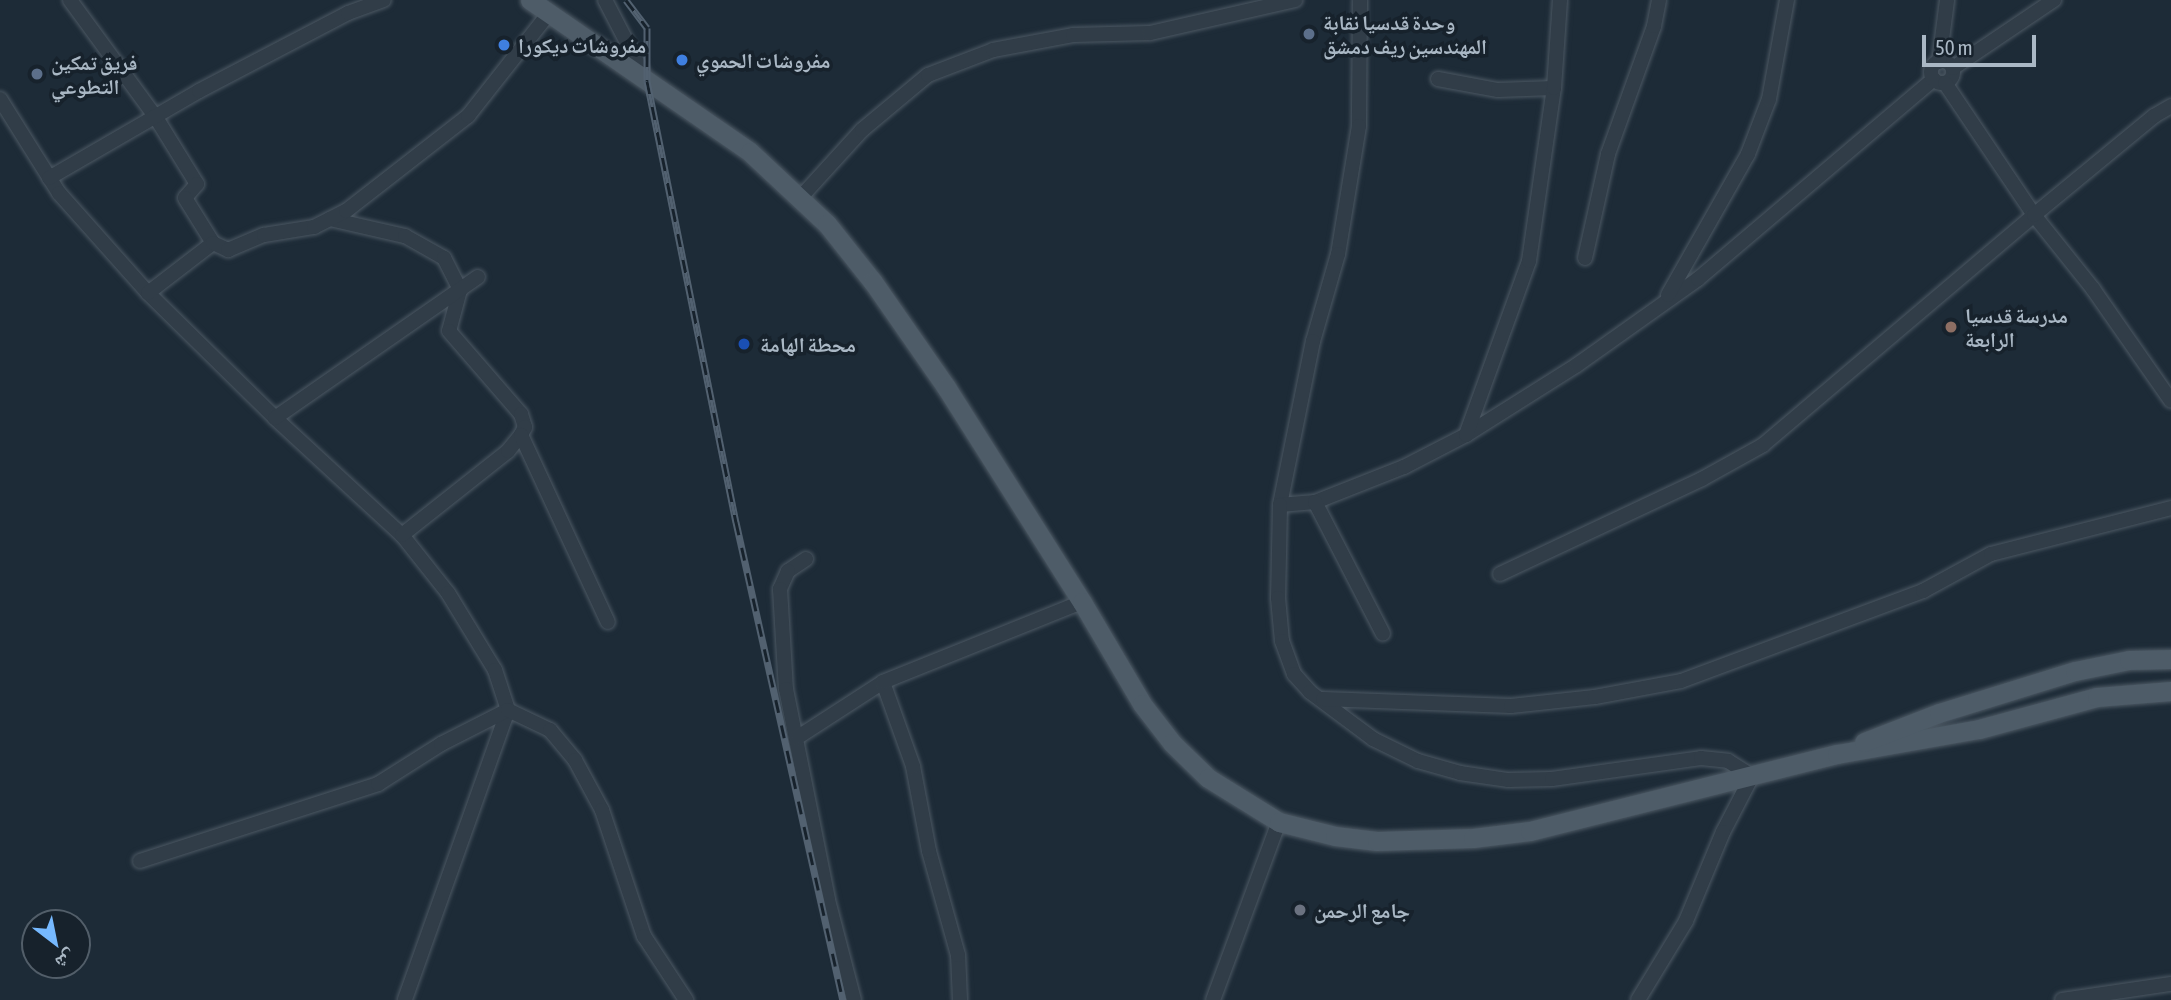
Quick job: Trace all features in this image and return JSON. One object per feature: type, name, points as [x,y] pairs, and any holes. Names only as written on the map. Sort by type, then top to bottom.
[{"type":"main road","points":[[530,0],[750,152],[801,197],[850,253],[946,387],[1083,601],[1142,704],[1172,743],[1208,778],[1279,822],[1335,836],[1377,841],[1473,838],[1530,831],[1837,754],[1979,729],[2108,695],[2171,691]]},
{"type":"main road","points":[[1837,754],[1939,713],[2075,671],[2129,660],[2171,659]]},
{"type":"street","points":[[70,0],[155,116],[197,184],[185,198],[213,243],[228,250],[264,235],[314,228],[346,211],[468,116],[549,13]]},
{"type":"street","points":[[49,178],[155,116],[348,13],[384,0]]},
{"type":"street","points":[[605,0],[647,81]]},
{"type":"street","points":[[801,197],[862,130],[928,75],[993,50],[1073,35],[1150,33],[1295,0]]},
{"type":"street","points":[[1360,0],[1359,126],[1338,254],[1313,341],[1280,505],[1278,598],[1282,642],[1294,674],[1310,692],[1323,699],[1373,739],[1418,761],[1460,773],[1508,780],[1552,779],[1701,758],[1728,761],[1752,776],[1718,842],[1686,921],[1637,1000]]},
{"type":"street","points":[[1466,435],[1529,261],[1554,88],[1560,0]]},
{"type":"street","points":[[1585,258],[1608,154],[1654,26],[1659,0]]},
{"type":"street","points":[[1666,299],[1748,154],[1769,99],[1787,0]]},
{"type":"street","points":[[1947,0],[1938,62],[1931,73],[1940,81],[2034,215],[2093,289],[2171,401]]},
{"type":"street","points":[[1280,505],[1315,502],[1404,467],[1466,435],[1577,365],[1666,299],[1698,279],[1940,81],[1950,79],[1953,68],[2054,0]]},
{"type":"street","points":[[1938,62],[1947,62],[1953,68]]},
{"type":"street","points":[[1438,79],[1498,90],[1554,88]]},
{"type":"street","points":[[0,99],[49,178],[148,293],[275,418],[402,535],[448,593],[495,670],[508,710],[405,1000]]},
{"type":"street","points":[[1500,574],[1702,479],[1763,445],[2034,215],[2154,116],[2171,106]]},
{"type":"street","points":[[330,219],[405,236],[444,258],[460,290],[449,331],[521,414],[525,427],[508,451],[402,535]]},
{"type":"street","points":[[148,293],[213,243]]},
{"type":"street","points":[[275,418],[478,277]]},
{"type":"street","points":[[521,435],[608,622]]},
{"type":"street","points":[[1315,502],[1383,634]]},
{"type":"street","points":[[1323,699],[1511,706],[1595,697],[1681,681],[1923,591],[1991,554],[2171,508]]},
{"type":"street","points":[[806,559],[788,571],[780,589],[786,689],[798,737],[828,900],[854,1000]]},
{"type":"street","points":[[798,737],[883,682],[1083,601]]},
{"type":"street","points":[[883,682],[913,766],[929,851],[958,956],[960,1000]]},
{"type":"street","points":[[140,861],[378,784],[441,744],[508,710]]},
{"type":"street","points":[[508,710],[550,730],[575,760],[602,810],[644,936],[684,1000]]},
{"type":"street","points":[[1213,1000],[1279,822]]},
{"type":"street","points":[[2062,1000],[2118,997],[2171,984]]},
{"type":"railway","points":[[626,0],[647,28],[647,81],[736,522],[843,1000]]},
{"type":"place","name":"وحدة قدسيا نقابة المهندسين ريف دمشق","points":[[1309,34]]},
{"type":"place","name":"مفروشات ديكورا","points":[[504,45]]},
{"type":"place","name":"مفروشات الحموي","points":[[682,60]]},
{"type":"place","name":"فريق تمكين التطوعي","points":[[37,74]]},
{"type":"place","name":"مدرسة قدسيا الرابعة","points":[[1951,327]]},
{"type":"place","name":"محطة الهامة","points":[[744,344]]},
{"type":"place","name":"جامع الرحمن","points":[[1300,910]]}]
